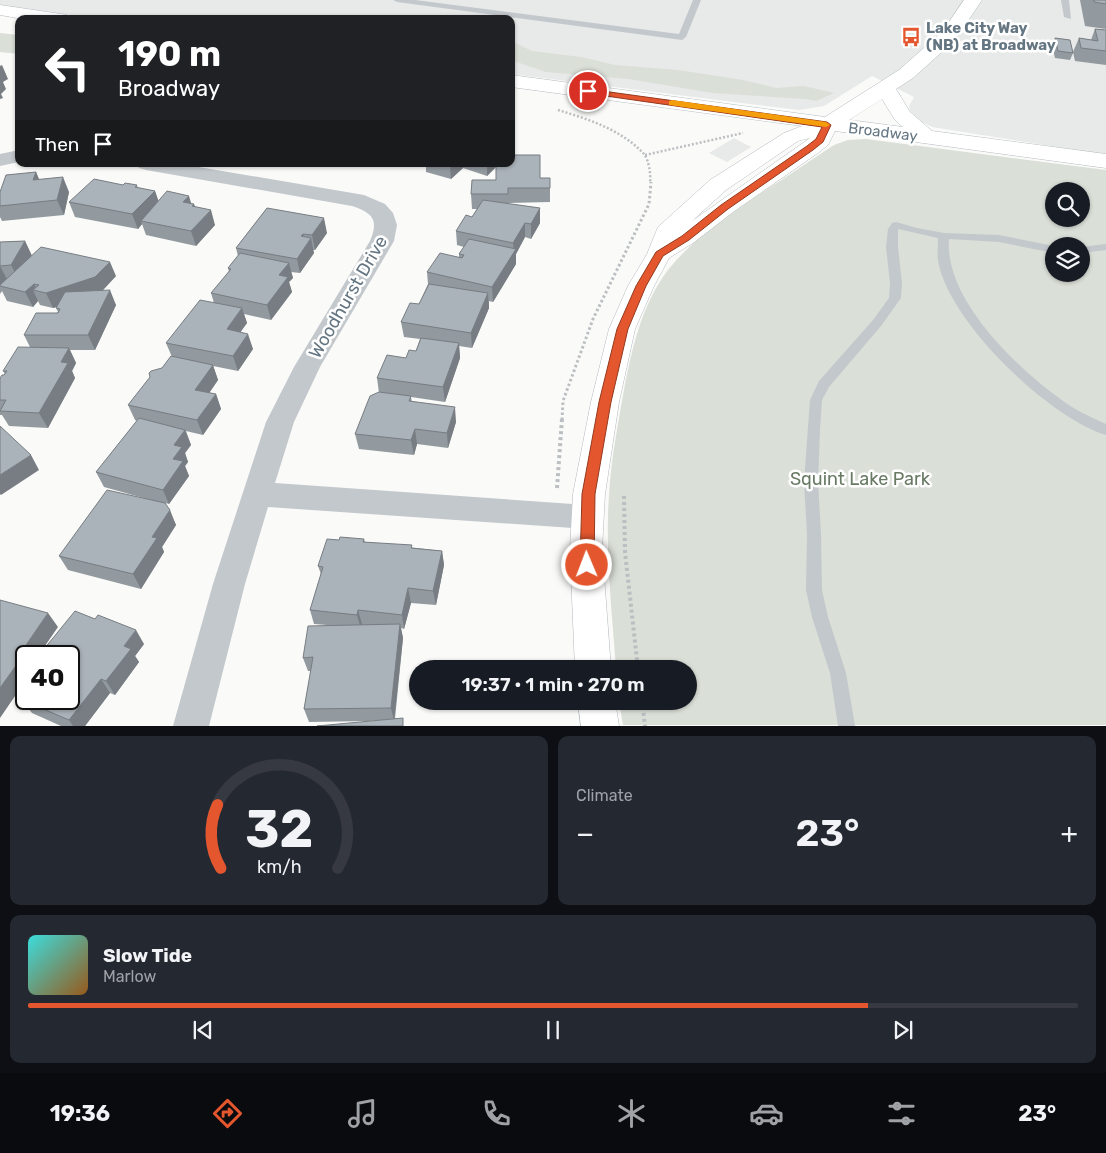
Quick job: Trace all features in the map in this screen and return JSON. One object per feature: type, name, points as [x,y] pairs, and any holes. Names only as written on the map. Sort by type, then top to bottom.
[{"type":"street","points":[[592,660],[586,549],[589,494],[605,402],[622,329],[637,293],[659,254],[685,238],[725,207],[815,144],[820,140],[827,125],[906,74],[949,36],[973,0]]},
{"type":"street","points":[[0,10],[34,15]]},
{"type":"street","name":"Broadway","points":[[515,82],[1106,162]]},
{"type":"street","points":[[885,87],[902,116],[926,137]]},
{"type":"street","points":[[0,160],[15,157]]},
{"type":"street","name":"Woodhurst Drive","points":[[164,167],[356,200],[379,209],[386,222],[386,232],[382,241],[307,367],[280,422],[229,584],[191,726]]},
{"type":"street","points":[[257,494],[587,517]]},
{"type":"street","points":[[597,710],[600,726]]},
{"type":"lane","points":[[396,0],[512,15]]},
{"type":"lane","points":[[515,15],[682,37],[697,0]]},
{"type":"lane","points":[[1065,0],[1068,17]]},
{"type":"lane","points":[[847,726],[838,673],[820,617],[814,590],[814,534],[811,482],[816,400],[824,384],[877,323],[894,298],[896,283],[892,229],[896,225],[915,231],[944,236],[972,235],[1045,248]]},
{"type":"lane","points":[[944,236],[944,265],[961,299],[980,329],[1032,383],[1054,401],[1080,418],[1106,431],[1106,441]]},
{"type":"lane","points":[[1090,249],[1106,247]]},
{"type":"path","points":[[555,109],[596,122],[625,138],[645,155],[651,176],[649,204],[592,318],[564,400],[557,488],[563,493]]},
{"type":"path","points":[[645,155],[733,137],[747,132]]},
{"type":"path","points":[[624,496],[625,552],[637,660]]},
{"type":"path","points":[[643,710],[645,726]]},
{"type":"shaded area","points":[[0,0],[1106,0],[1106,155],[932,127],[922,122],[910,111],[909,106],[914,97],[872,76],[824,106],[799,110],[515,74],[515,15],[71,15],[0,5]]},
{"type":"shaded area","points":[[734,138],[751,147],[727,162],[709,153]]},
{"type":"green space","points":[[0,33],[15,35],[15,54],[0,52]]},
{"type":"green space","points":[[515,43],[532,51],[581,57],[615,65],[678,70],[743,80],[776,88],[804,86],[834,93],[816,101],[713,93],[629,79],[546,72],[515,61]]},
{"type":"green space","name":"Squint Lake Park","points":[[866,139],[1106,170],[1106,725],[623,725],[620,710],[697,710],[697,660],[615,660],[608,560],[610,482],[627,374],[639,327],[659,283],[687,249],[720,221],[834,145],[848,140]]},
{"type":"building","points":[[1094,0],[1106,0],[1106,4],[1094,2]]},
{"type":"building","points":[[1095,29],[1106,30],[1106,51],[1081,48],[1079,38],[1098,41]]},
{"type":"building","points":[[1055,38],[1070,40],[1073,53],[1058,51]]},
{"type":"building","points":[[515,155],[540,155],[540,178],[550,178],[550,188],[508,188],[508,194],[471,194],[472,180],[496,180],[496,167],[515,167]]},
{"type":"building","points":[[36,172],[33,180],[63,177],[57,200],[0,206],[0,192],[6,175]]},
{"type":"building","points":[[94,179],[123,185],[125,183],[137,185],[135,187],[155,191],[132,214],[69,202]]},
{"type":"building","points":[[167,191],[189,196],[183,202],[211,210],[191,231],[141,221]]},
{"type":"building","points":[[483,200],[540,208],[531,224],[525,223],[513,243],[456,231],[466,215],[472,217]]},
{"type":"building","points":[[267,208],[324,218],[312,235],[303,234],[301,236],[311,238],[297,259],[236,248]]},
{"type":"building","points":[[469,239],[516,249],[492,287],[427,272],[440,253],[462,258],[464,255],[459,254]]},
{"type":"building","points":[[25,241],[11,265],[0,266],[0,242]]},
{"type":"building","points":[[41,247],[110,262],[95,277],[46,293],[33,290],[39,285],[34,284],[25,292],[0,286]]},
{"type":"building","points":[[240,253],[289,263],[279,275],[288,277],[267,305],[211,293],[231,269],[228,268]]},
{"type":"building","points":[[429,284],[488,293],[471,333],[401,322],[410,303],[419,304]]},
{"type":"building","points":[[110,290],[88,335],[24,335],[36,313],[58,313],[60,309],[56,308],[65,292]]},
{"type":"building","points":[[200,300],[242,308],[227,329],[248,334],[233,356],[166,343]]},
{"type":"building","points":[[421,338],[459,343],[443,387],[377,378],[387,355],[406,358],[409,350],[416,351]]},
{"type":"building","points":[[18,347],[69,348],[61,362],[68,363],[39,413],[0,411],[6,400],[0,400],[0,378],[7,371],[3,371]]},
{"type":"building","points":[[171,356],[213,365],[195,390],[216,394],[197,420],[128,405],[150,377],[149,373],[162,368]]},
{"type":"building","points":[[379,392],[411,396],[409,401],[455,407],[447,433],[415,429],[411,440],[355,434],[370,396]]},
{"type":"building","points":[[139,418],[185,430],[174,445],[182,447],[173,459],[183,461],[163,490],[96,472]]},
{"type":"building","points":[[0,426],[31,455],[0,475]]},
{"type":"building","points":[[107,490],[165,503],[170,510],[152,537],[157,538],[133,574],[59,556]]},
{"type":"building","points":[[340,537],[364,539],[363,542],[412,545],[411,548],[442,551],[433,591],[408,588],[402,615],[358,610],[357,615],[310,610],[323,567],[318,566],[327,539],[339,540]]},
{"type":"building","points":[[0,600],[48,613],[26,645],[15,645],[15,667],[0,688]]},
{"type":"building","points":[[75,611],[95,619],[98,615],[136,630],[124,646],[131,649],[106,681],[101,679],[80,706],[80,645],[47,645]]},
{"type":"building","points":[[400,624],[391,708],[304,709],[313,657],[303,658],[308,626]]},
{"type":"building","points":[[46,710],[77,710],[69,720]]},
{"type":"building","points":[[403,718],[403,726],[317,726]]},
{"type":"slow traffic","points":[[672,103],[826,125]]},
{"type":"place","name":"Lake City Way (NB) at Broadway","points":[[911,37]]},
{"type":"route","points":[[587,565],[589,494],[605,402],[622,329],[641,286],[659,254],[685,238],[725,207],[810,148],[820,140],[827,125],[588,91]]}]
